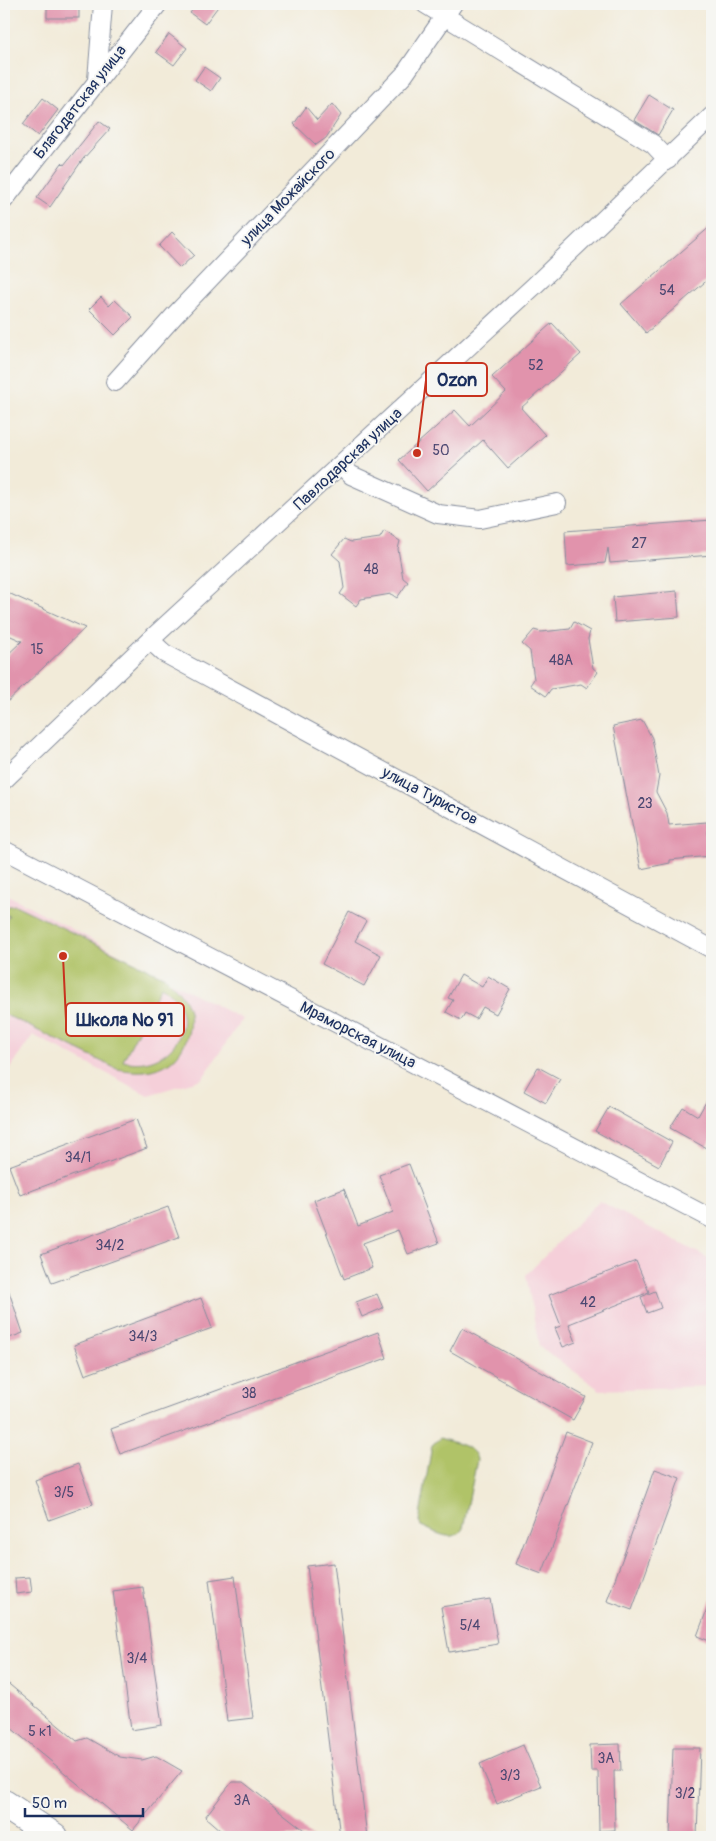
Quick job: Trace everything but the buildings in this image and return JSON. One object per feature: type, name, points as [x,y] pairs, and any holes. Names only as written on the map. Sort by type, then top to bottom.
[{"type":"main road","points":[[4,1804],[54,1837]]},
{"type":"street","points":[[97,80],[103,4]]},
{"type":"street","name":"Благодатская улица","points":[[4,200],[158,4]]},
{"type":"street","points":[[425,4],[449,11],[653,144],[668,160]]},
{"type":"street","name":"улица Можайского","points":[[115,382],[174,316],[404,75],[449,11]]},
{"type":"street","name":"Павлодарская улица","points":[[4,780],[150,640],[342,465],[668,160],[712,116]]},
{"type":"street","points":[[342,465],[351,475],[438,514],[480,519],[557,503]]},
{"type":"street","name":"улица Туристов","points":[[150,640],[173,658],[712,949]]},
{"type":"street","name":"Мраморская улица","points":[[4,850],[712,1219]]},
{"type":"shaded area","points":[[4,893],[242,1019],[202,1079],[148,1095],[33,1035],[4,1077]]},
{"type":"shaded area","points":[[599,1201],[712,1260],[712,1386],[600,1390],[539,1346],[526,1275]]},
{"type":"green space","points":[[15,905],[165,977],[183,997],[189,1012],[190,1021],[187,1039],[178,1054],[164,1066],[150,1070],[117,1069],[4,1014],[4,925],[9,915],[4,916],[4,907]],"holes":[[[161,986],[174,998],[181,1011],[182,1025],[178,1038],[169,1050],[157,1058],[141,1062],[123,1061]]]},
{"type":"green space","points":[[440,1438],[468,1448],[477,1460],[463,1528],[454,1536],[438,1533],[421,1526],[419,1522],[432,1445]]},
{"type":"place","name":"Ozon","points":[[417,453]]},
{"type":"place","name":"Школа № 91","points":[[63,956]]}]
